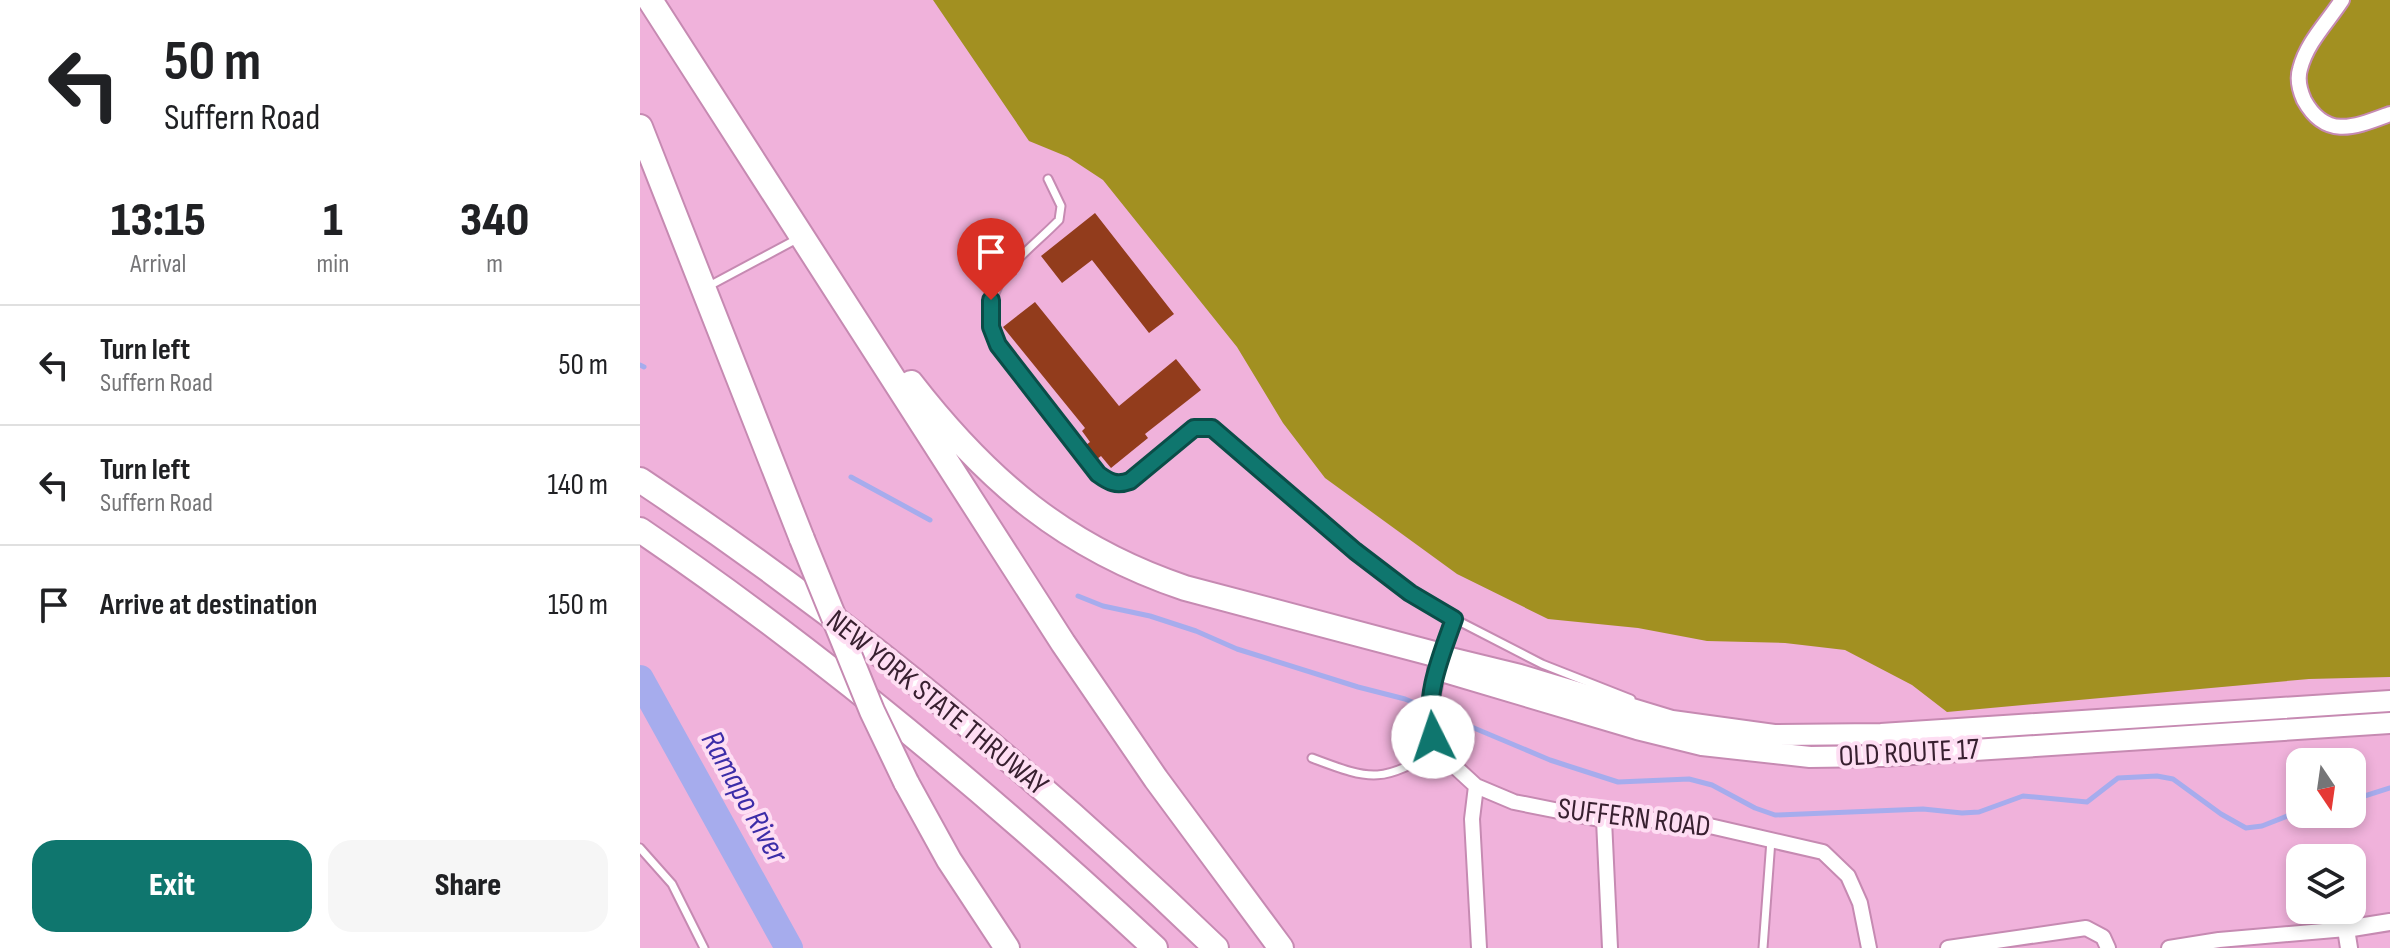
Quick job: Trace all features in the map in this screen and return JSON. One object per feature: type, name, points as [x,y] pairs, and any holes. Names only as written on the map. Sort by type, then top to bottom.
[{"type":"highway","points":[[650,0],[1094,689],[1281,948]]},
{"type":"highway","points":[[640,127],[872,711],[949,860],[1007,948]]},
{"type":"highway","points":[[802,237],[949,429],[1015,496],[1071,537],[1124,565],[1185,588],[1440,663]]},
{"type":"highway","name":"NEW YORK STATE THRUWAY","points":[[640,480],[792,588],[948,709],[1079,820],[1216,948]]},
{"type":"highway","name":"NEW YORK STATE THRUWAY","points":[[640,530],[788,636],[921,742],[1051,852],[1155,948]]},
{"type":"main road","name":"OLD ROUTE 17","points":[[1440,663],[1669,737],[1738,750],[1810,757],[1882,756],[2390,723]]},
{"type":"main road","name":"OLD ROUTE 17","points":[[1440,663],[1520,675],[1672,721],[1774,735],[1845,736],[2390,701]]},
{"type":"street","points":[[2342,0],[2312,40],[2299,72],[2301,93],[2311,113],[2331,127],[2352,127],[2390,114]]},
{"type":"street","name":"SUFFERN ROAD","points":[[1440,663],[1430,705],[1433,737],[1462,775],[1476,786],[1514,802],[1604,820],[1701,824],[1823,852],[1848,876],[1860,903],[1869,948]]},
{"type":"street","points":[[1476,786],[1472,819],[1479,948]]},
{"type":"street","points":[[1604,820],[1610,948]]},
{"type":"street","points":[[2169,948],[2390,922]]},
{"type":"street","points":[[1948,948],[2086,928],[2103,937],[2108,948]]},
{"type":"street","points":[[2346,929],[2349,948]]},
{"type":"lane","points":[[1048,179],[1061,206],[1059,220],[1005,272],[991,300],[991,327],[998,345],[1098,474],[1111,483],[1130,481],[1194,428],[1212,428],[1355,551],[1410,593],[1454,619],[1573,678],[1674,712],[1777,731],[1845,736]]},
{"type":"lane","points":[[704,289],[802,237]]},
{"type":"lane","name":"SUFFERN ROAD","points":[[1440,663],[1454,619]]},
{"type":"lane","points":[[1312,758],[1359,776],[1383,776],[1440,749]]},
{"type":"lane","points":[[1763,948],[1771,840]]},
{"type":"lane","points":[[640,848],[672,884],[704,948]]},
{"type":"shaded area","points":[[933,0],[2390,0],[2390,677],[2309,679],[1947,712],[1912,685],[1845,650],[1785,643],[1707,641],[1638,628],[1548,619],[1457,574],[1325,478],[1283,423],[1237,347],[1103,180],[1068,157],[1029,141]]},
{"type":"building","points":[[1095,213],[1174,314],[1149,333],[1092,260],[1062,283],[1041,256]]},
{"type":"building","points":[[1035,302],[1119,406],[1176,359],[1201,390],[1145,434],[1148,438],[1111,468],[1101,456],[1097,459],[1086,445],[1090,442],[1082,431],[1085,428],[1003,327]]},
{"type":"waterway","points":[[640,365],[644,367]]},
{"type":"waterway","points":[[851,477],[930,520]]},
{"type":"waterway","points":[[1078,596],[1103,606],[1150,616],[1196,631],[1237,649],[1405,699],[1550,760],[1618,782],[1689,779],[1712,785],[1775,815],[1923,809],[1979,812],[2023,796],[2087,802],[2118,778],[2157,776],[2173,779],[2246,828],[2262,826],[2286,817]]},
{"type":"waterway","name":"Ramapo River","points":[[640,679],[789,948]]},
{"type":"waterway","points":[[2366,796],[2390,788]]},
{"type":"route","points":[[991,300],[991,327],[998,345],[1098,474],[1111,483],[1130,481],[1194,428],[1212,428],[1355,551],[1410,593],[1454,619],[1431,698],[1429,712],[1433,737]]}]
